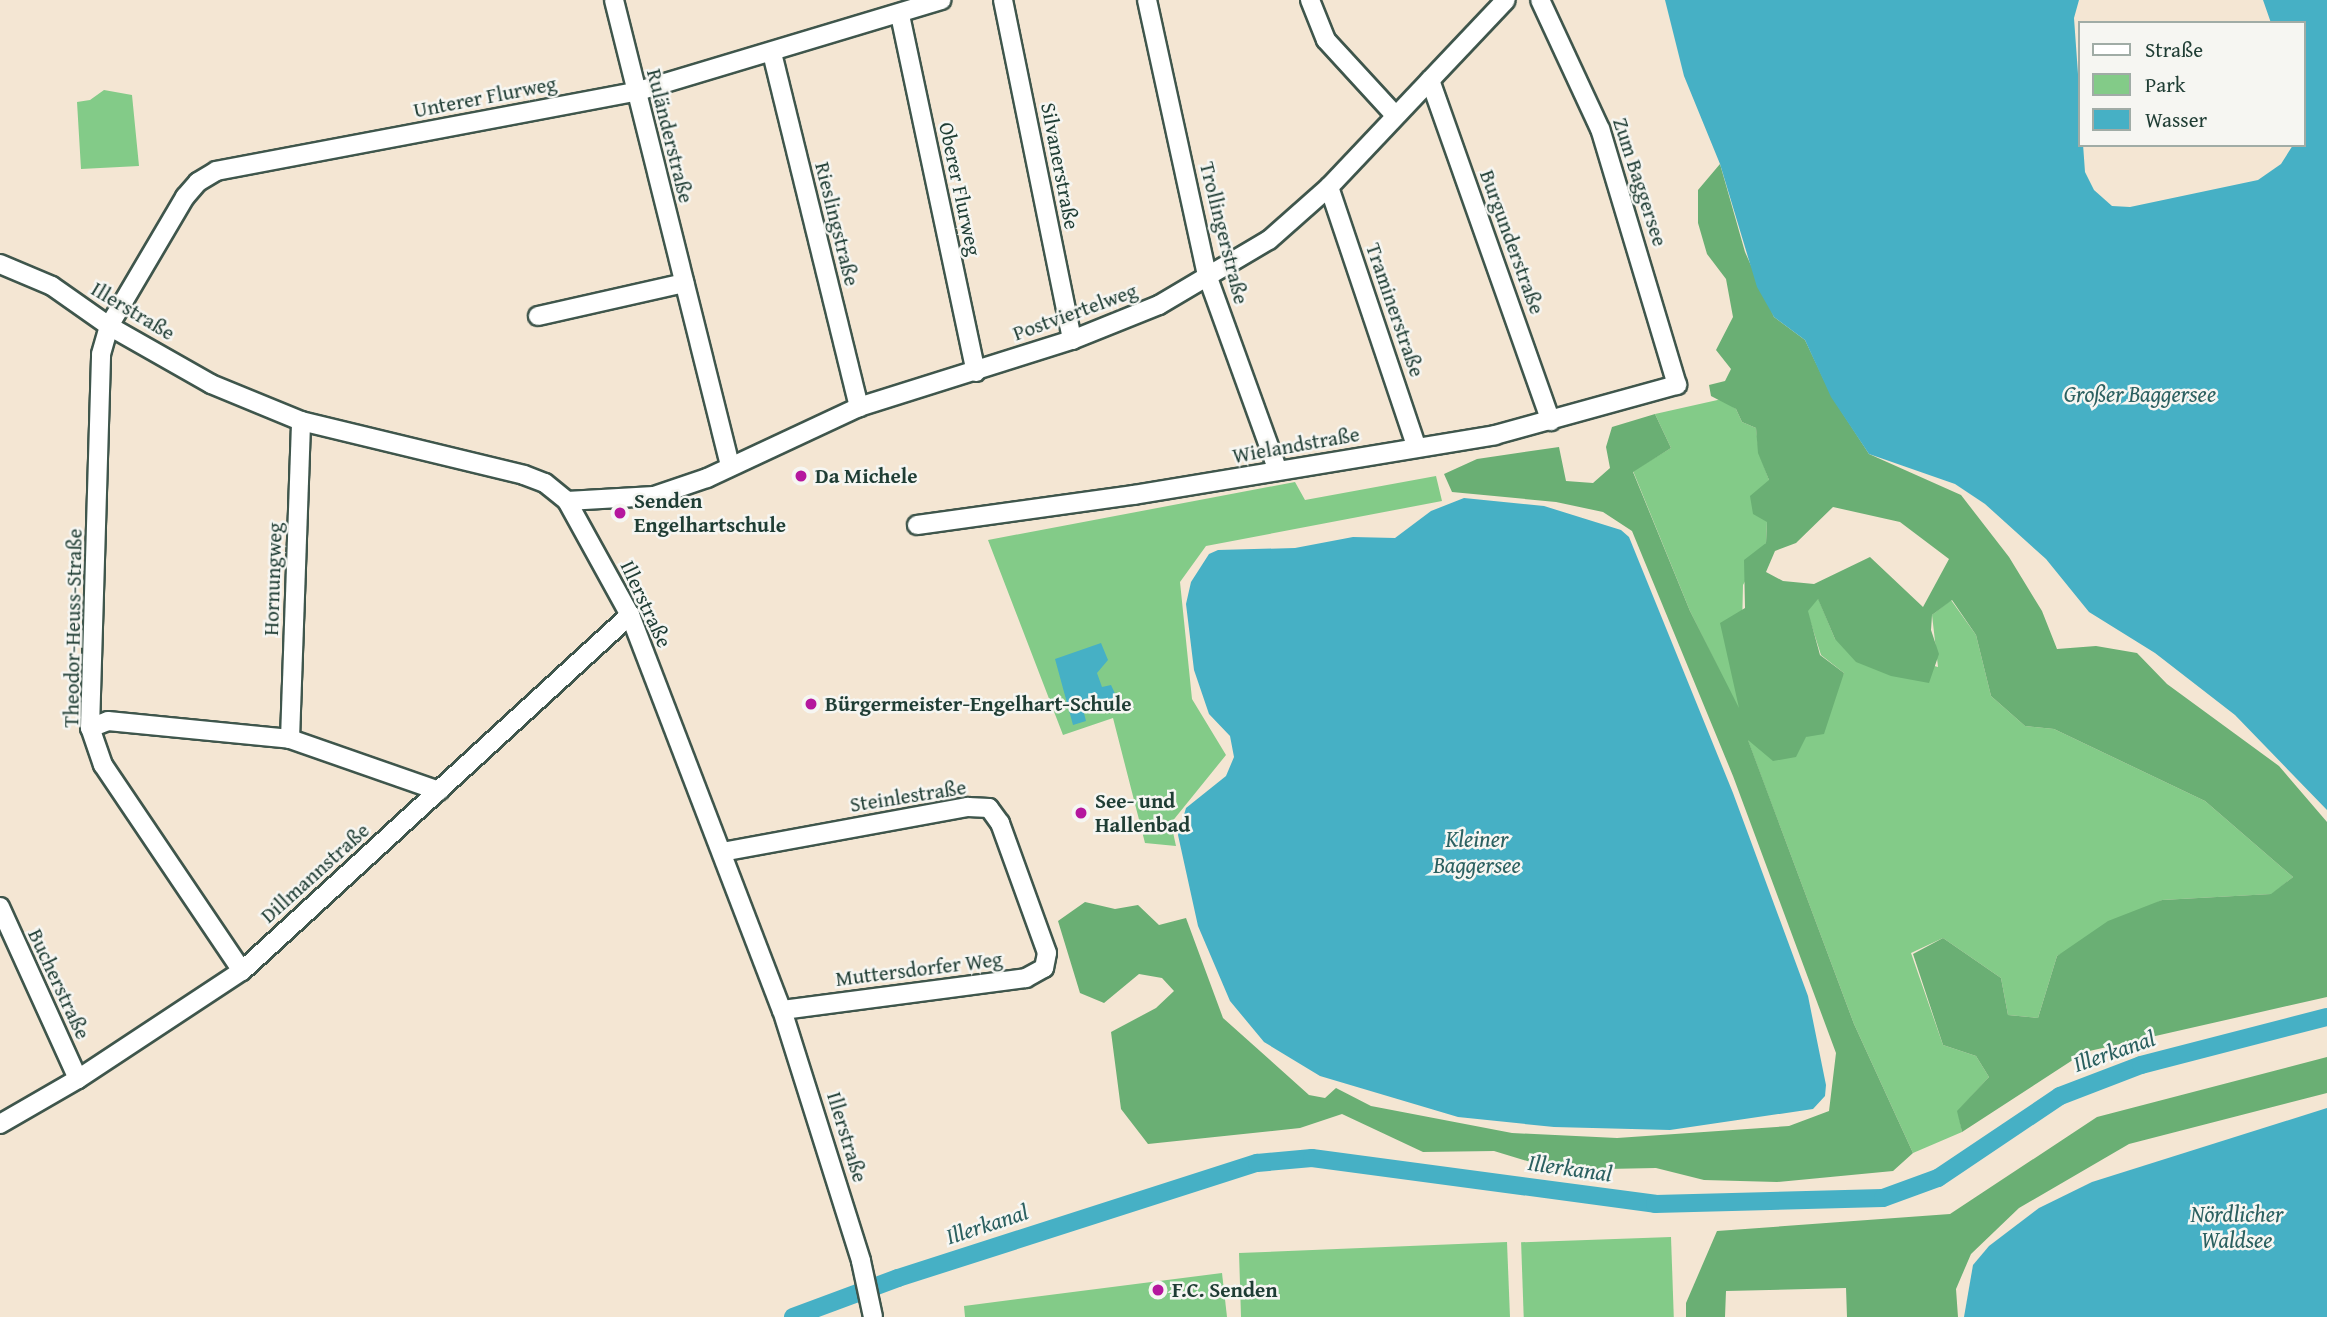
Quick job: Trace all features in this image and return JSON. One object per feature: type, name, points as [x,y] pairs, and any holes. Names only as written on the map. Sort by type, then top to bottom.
[{"type":"street","name":"Ruländerstraße","points":[[614,0],[730,466]]},
{"type":"street","name":"Unterer Flurweg","points":[[109,326],[185,197],[198,182],[216,171],[635,92],[900,15],[942,0]]},
{"type":"street","name":"Silvanerstraße","points":[[1003,0],[1072,340]]},
{"type":"street","name":"Trollingerstraße","points":[[1147,0],[1207,275],[1278,471]]},
{"type":"street","points":[[1310,0],[1326,40],[1396,116]]},
{"type":"street","name":"Postviertelweg","points":[[567,501],[654,496],[730,466],[859,407],[1072,340],[1159,305],[1269,240],[1329,187],[1506,0]]},
{"type":"street","name":"Zum Baggersee","points":[[1539,0],[1600,130],[1677,385]]},
{"type":"street","name":"Oberer Flurweg","points":[[900,15],[976,372]]},
{"type":"street","name":"Rieslingstraße","points":[[772,53],[859,407]]},
{"type":"street","name":"Burgunderstraße","points":[[1430,80],[1551,421]]},
{"type":"street","name":"Traminerstraße","points":[[1329,187],[1417,448]]},
{"type":"street","name":"Illerstraße","points":[[0,264],[52,286],[109,326],[211,384],[301,421],[524,475],[545,484],[567,501],[630,615],[782,1010],[861,1261],[873,1315]]},
{"type":"street","points":[[537,316],[684,283]]},
{"type":"street","name":"Theodor-Heuss-Straße","points":[[109,326],[101,354],[90,728],[103,765],[242,971]]},
{"type":"street","name":"Wielandstraße","points":[[917,525],[1417,448],[1551,421],[1677,385]]},
{"type":"street","name":"Hornungweg","points":[[290,739],[301,421]]},
{"type":"street","name":"Dillmannstraße","points":[[0,1124],[78,1079],[242,971],[630,615]]},
{"type":"street","points":[[90,728],[108,721],[290,739],[439,791]]},
{"type":"street","name":"Steinlestraße","points":[[722,852],[968,807],[989,807],[1000,823],[1046,953]]},
{"type":"street","name":"Bucherstraße","points":[[0,907],[78,1079]]},
{"type":"street","name":"Muttersdorfer Weg","points":[[782,1010],[1026,978],[1044,968],[1046,953]]},
{"type":"green space","points":[[104,90],[132,95],[139,166],[81,169],[77,102],[90,100]]},
{"type":"green space","points":[[1720,164],[1745,252],[1774,317],[1805,340],[1832,397],[1869,454],[1961,495],[2009,557],[2042,611],[2057,649],[2096,646],[2137,653],[2167,684],[2279,766],[2327,822],[2327,997],[2085,1052],[1962,1132],[1957,1111],[1989,1077],[1976,1056],[1943,1045],[1913,954],[1943,938],[2001,978],[2008,1015],[2038,1018],[2057,956],[2108,921],[2162,900],[2271,894],[2293,877],[2205,801],[2054,729],[2025,726],[1991,696],[1976,635],[1952,600],[1932,615],[1931,630],[1939,654],[1929,683],[1891,676],[1856,662],[1835,639],[1818,599],[1808,611],[1820,655],[1844,673],[1824,734],[1806,737],[1796,757],[1773,761],[1748,740],[1854,1024],[1913,1153],[1893,1171],[1777,1182],[1704,1180],[1656,1168],[1557,1170],[1494,1151],[1423,1152],[1342,1114],[1300,1128],[1148,1144],[1121,1109],[1111,1032],[1156,1008],[1174,991],[1162,978],[1139,974],[1104,1003],[1080,993],[1058,921],[1085,902],[1115,909],[1138,905],[1159,925],[1186,918],[1223,1018],[1309,1095],[1325,1098],[1336,1088],[1371,1106],[1512,1133],[1617,1138],[1789,1126],[1829,1111],[1836,1053],[1733,776],[1632,531],[1603,512],[1556,502],[1452,492],[1444,474],[1477,459],[1559,447],[1566,481],[1593,483],[1610,468],[1606,447],[1612,427],[1655,414],[1671,448],[1633,472],[1690,611],[1739,708],[1720,623],[1745,608],[1744,560],[1766,543],[1767,522],[1753,514],[1750,496],[1769,480],[1758,453],[1756,428],[1742,422],[1736,409],[1711,396],[1709,385],[1725,381],[1731,369],[1716,350],[1733,317],[1726,279],[1707,254],[1698,223],[1698,190]],"holes":[[[1833,507],[1900,522],[1949,559],[1923,607],[1870,557],[1814,584],[1783,581],[1766,572],[1775,551],[1796,543]]]},
{"type":"green space","points":[[1722,399],[1736,409],[1742,422],[1756,428],[1759,453],[1769,480],[1766,543],[1743,585],[1740,712],[1690,611],[1633,471],[1671,448],[1655,414]]},
{"type":"green space","points":[[1436,476],[1442,501],[1206,546],[1180,582],[1192,699],[1226,755],[1171,823],[1176,846],[1145,843],[1113,718],[1063,735],[988,540],[1295,482],[1305,500]]},
{"type":"green space","points":[[1818,598],[1835,639],[1938,667],[1932,615],[1951,600],[1976,635],[1991,696],[2025,726],[2054,729],[2205,801],[2293,877],[2272,894],[2162,900],[2057,956],[2038,1018],[2008,1015],[2001,978],[1943,938],[1911,953],[1943,1045],[1976,1056],[1989,1077],[1958,1111],[1962,1132],[1913,1153],[1854,1024],[1747,738],[1806,737],[1844,673],[1821,655],[1807,611]]},
{"type":"green space","points":[[2327,1057],[2327,1093],[2129,1144],[2019,1208],[1971,1254],[1956,1289],[1958,1317],[1847,1317],[1846,1288],[1726,1291],[1725,1317],[1686,1317],[1686,1303],[1717,1231],[1950,1214],[2097,1117]]},
{"type":"green space","points":[[1671,1237],[1674,1317],[1524,1317],[1521,1242]]},
{"type":"green space","points":[[1507,1242],[1510,1317],[1241,1317],[1239,1253]]},
{"type":"green space","name":"F.C. Senden","points":[[1222,1273],[1227,1317],[965,1317],[964,1306]]},
{"type":"water","name":"Großer Baggersee","points":[[1665,0],[2079,0],[2074,18],[2078,74],[2078,147],[2083,147],[2085,172],[2094,190],[2112,206],[2130,207],[2258,180],[2281,164],[2292,147],[2306,147],[2306,21],[2270,21],[2263,0],[2327,0],[2327,810],[2235,715],[2155,653],[2089,612],[2046,559],[1985,504],[1955,484],[1869,454],[1831,397],[1805,340],[1774,317],[1757,287],[1720,164],[1684,76]]},
{"type":"water","name":"Kleiner Baggersee","points":[[1464,498],[1544,506],[1621,530],[1629,537],[1733,793],[1808,996],[1826,1085],[1825,1096],[1813,1109],[1670,1130],[1554,1127],[1458,1117],[1320,1076],[1264,1042],[1230,1001],[1198,926],[1178,835],[1186,808],[1226,776],[1234,757],[1230,736],[1209,714],[1194,670],[1186,604],[1191,582],[1209,554],[1218,550],[1295,548],[1353,537],[1395,538],[1431,511]]},
{"type":"water","points":[[1101,643],[1108,660],[1097,673],[1102,687],[1111,685],[1118,700],[1084,713],[1086,721],[1073,725],[1055,659]]},
{"type":"water","name":"Nördlicher Waldsee","points":[[2327,1108],[2327,1317],[1964,1317],[1973,1265],[1989,1246],[2039,1208],[2092,1182]]},
{"type":"waterway","name":"Illerkanal","points":[[793,1317],[898,1278],[1257,1163],[1312,1158],[1655,1204],[1883,1198],[1938,1178],[2060,1096],[2141,1065],[2327,1017]]},
{"type":"place","name":"Da Michele","points":[[801,476]]},
{"type":"place","name":"Senden Engelhartschule","points":[[620,513]]},
{"type":"place","name":"Bürgermeister-Engelhart-Schule","points":[[811,704]]},
{"type":"place","name":"See- und Hallenbad","points":[[1081,813]]},
{"type":"place","name":"F.C. Senden","points":[[1158,1290]]}]
